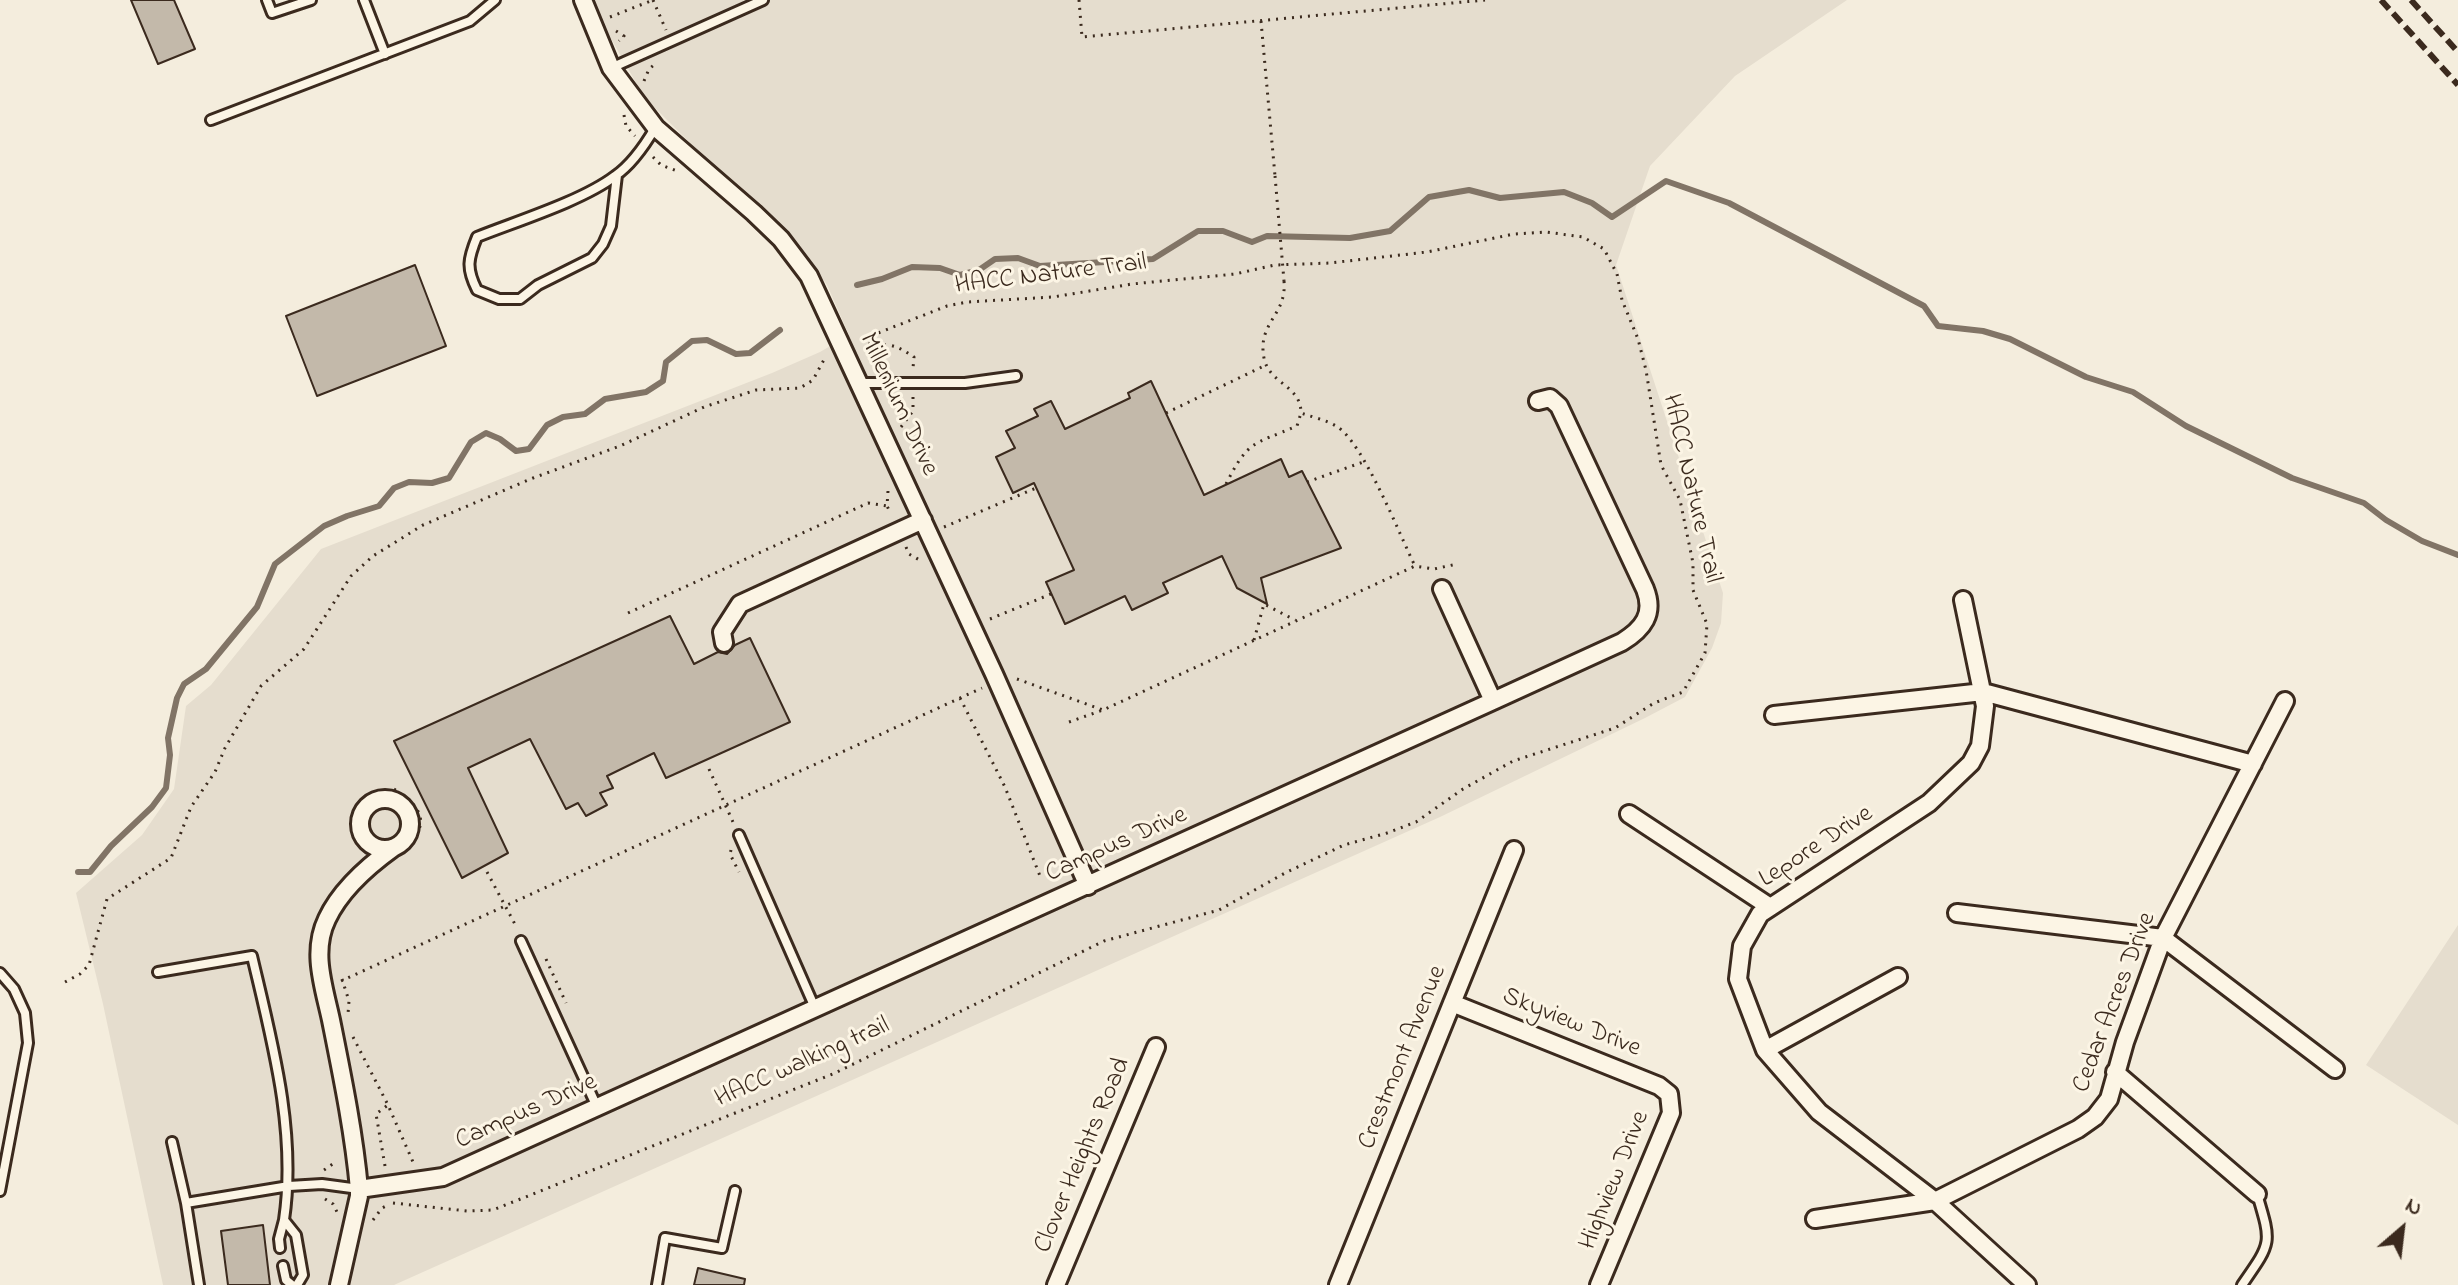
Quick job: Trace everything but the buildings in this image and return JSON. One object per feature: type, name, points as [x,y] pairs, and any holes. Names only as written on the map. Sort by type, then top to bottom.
[{"type":"street","name":"Millenium Drive","points":[[583,0],[608,62],[656,128],[781,239],[809,276],[998,681],[1088,886]]},
{"type":"street","name":"Campus Drive","points":[[359,1189],[443,1177],[1088,886],[1638,632],[1648,618],[1650,601],[1645,589],[1559,406],[1550,398],[1538,401]]},
{"type":"street","points":[[724,643],[722,632],[740,604],[923,520]]},
{"type":"street","points":[[1442,589],[1493,701]]},
{"type":"street","name":"Lepore Drive","points":[[1963,600],[1985,706],[1980,746],[1971,763],[1929,803],[1760,914],[1742,946],[1738,979],[1765,1050],[1819,1112],[1935,1201],[2027,1285]]},
{"type":"street","points":[[1774,715],[1983,692],[2253,764]]},
{"type":"street","name":"Cedar Acres Drive","points":[[1815,1219],[1935,1201],[2078,1129],[2095,1117],[2109,1099],[2115,1072],[2163,938],[2285,701]]},
{"type":"street","points":[[1629,814],[1770,907]]},
{"type":"street","points":[[339,1285],[359,1189],[319,964],[322,935],[327,919],[358,877],[401,848]]},
{"type":"street","name":"Crestmont Avenue","points":[[1338,1285],[1514,850]]},
{"type":"street","points":[[1957,913],[2163,938],[2335,1069]]},
{"type":"street","points":[[1765,1050],[1898,977]]},
{"type":"street","name":"Skyview Drive","points":[[1452,1003],[1659,1086],[1669,1094]]},
{"type":"street","name":"Clover Heights Road","points":[[1056,1285],[1156,1047]]},
{"type":"street","points":[[2115,1072],[2257,1194]]},
{"type":"street","name":"Highview Drive","points":[[1599,1285],[1671,1113],[1669,1094]]},
{"type":"lane","points":[[267,0],[272,13],[311,0]]},
{"type":"lane","points":[[364,0],[385,54]]},
{"type":"lane","points":[[211,120],[470,21],[495,0]]},
{"type":"lane","points":[[608,62],[763,0]]},
{"type":"lane","points":[[617,175],[611,226],[592,258],[538,285],[520,299],[499,299],[477,290],[469,273],[477,237],[592,190],[617,175],[656,128]]},
{"type":"lane","points":[[859,383],[965,383],[1016,376]]},
{"type":"lane","points":[[739,835],[816,1008]]},
{"type":"lane","points":[[521,941],[597,1107]]},
{"type":"lane","points":[[158,972],[252,956],[284,1111],[289,1186],[280,1248]]},
{"type":"lane","points":[[0,973],[14,989],[25,1013],[28,1043],[0,1191]]},
{"type":"lane","points":[[172,1142],[186,1203],[199,1285]]},
{"type":"lane","points":[[186,1203],[289,1186],[322,1184],[359,1189]]},
{"type":"lane","points":[[657,1285],[665,1238],[722,1248],[735,1191]]},
{"type":"lane","points":[[2242,1285],[2266,1252],[2268,1231],[2257,1194]]},
{"type":"lane","points":[[283,1266],[286,1280],[294,1285],[303,1275],[296,1235],[284,1220]]},
{"type":"path","points":[[603,9],[606,18],[653,0]]},
{"type":"path","points":[[1079,0],[1082,37],[1485,0]]},
{"type":"path","points":[[1226,484],[1239,458],[1248,448],[1273,433],[1297,426],[1301,413],[1301,402],[1295,392],[1271,374],[1264,361],[1264,336],[1273,316],[1282,306],[1285,293],[1261,21]]},
{"type":"path","points":[[608,62],[624,36],[614,29]]},
{"type":"path","points":[[623,114],[626,126],[661,165],[677,171]]},
{"type":"path","name":"HACC Nature Trail","points":[[860,340],[947,306],[967,302],[1053,297],[1132,284],[1235,274],[1275,265],[1330,263],[1427,252],[1514,234],[1571,234],[1604,249],[1620,283],[1622,300],[1638,339],[1661,465],[1680,500],[1693,563],[1693,590],[1707,624],[1707,643],[1700,665],[1683,692],[1654,703],[1615,728],[1513,761],[1463,789],[1416,822],[1344,845],[1219,910]]},
{"type":"path","points":[[65,982],[89,965],[107,899],[171,858],[191,807],[215,772],[225,748],[261,686],[304,649],[344,585],[362,565],[423,525],[533,478],[620,446],[678,418],[756,390],[800,388],[813,380],[828,353],[834,367]]},
{"type":"path","points":[[1166,413],[1266,365]]},
{"type":"path","points":[[1301,413],[1336,426],[1347,435],[1366,461],[1415,566]]},
{"type":"path","points":[[1307,482],[1366,461]]},
{"type":"path","points":[[886,481],[887,506],[909,554],[925,564]]},
{"type":"path","points":[[944,527],[1036,488]]},
{"type":"path","points":[[628,613],[868,503],[887,506]]},
{"type":"path","points":[[1069,722],[1103,710],[1415,566],[1434,569],[1457,564]]},
{"type":"path","points":[[986,621],[1051,594]]},
{"type":"path","points":[[1254,640],[1264,604],[1296,621]]},
{"type":"path","points":[[324,992],[342,980],[998,681]]},
{"type":"path","points":[[960,698],[1005,787],[1040,876]]},
{"type":"path","points":[[709,769],[725,805]]},
{"type":"path","points":[[394,789],[415,803],[420,813],[420,829],[401,848]]},
{"type":"path","points":[[487,872],[506,905]]},
{"type":"path","name":"HACC walking trail","points":[[392,1203],[467,1211],[493,1210],[835,1073],[1104,941],[1219,910]]},
{"type":"path","points":[[340,972],[349,1001],[348,1025],[413,1162]]},
{"type":"path","points":[[338,1214],[333,1204],[323,1198],[321,1171],[337,1161],[339,1151]]},
{"type":"shaded area","points":[[594,0],[1847,0],[1735,76],[1650,166],[1616,265],[1723,593],[1721,623],[1712,648],[1685,697],[1645,718],[1440,817],[394,1285],[163,1285],[76,893],[142,835],[174,789],[186,706],[211,685],[321,549],[772,373],[820,352],[849,335],[827,285],[792,236],[700,153],[644,97],[605,28]]},
{"type":"shaded area","points":[[2458,925],[2458,1125],[2366,1065]]},
{"type":"waterway","points":[[857,285],[912,267],[940,268],[960,275],[979,270],[995,259],[1018,258],[1040,266],[1153,259],[1198,231],[1223,231],[1252,242],[1267,236],[1350,238],[1390,231],[1429,197],[1469,190],[1500,198],[1564,192],[1592,203],[1612,217],[1666,181],[1729,203],[1924,306],[1938,326],[1983,331],[2010,339],[2086,377],[2133,392],[2186,426],[2292,478],[2364,503],[2422,541],[2458,555]]},
{"type":"waterway","points":[[78,872],[90,872],[166,788],[170,755],[168,738],[177,698],[184,684],[206,669],[257,607],[275,564],[324,526],[379,506],[394,488],[409,482],[432,483],[449,478],[471,442],[486,433],[516,451],[529,449],[547,425],[563,417],[585,414],[605,399],[646,392],[663,381],[666,362],[692,341],[707,340],[736,354],[750,353],[780,330]]},
{"type":"railway","points":[[2381,0],[2458,85]]},
{"type":"railway","points":[[2411,0],[2458,52]]}]
